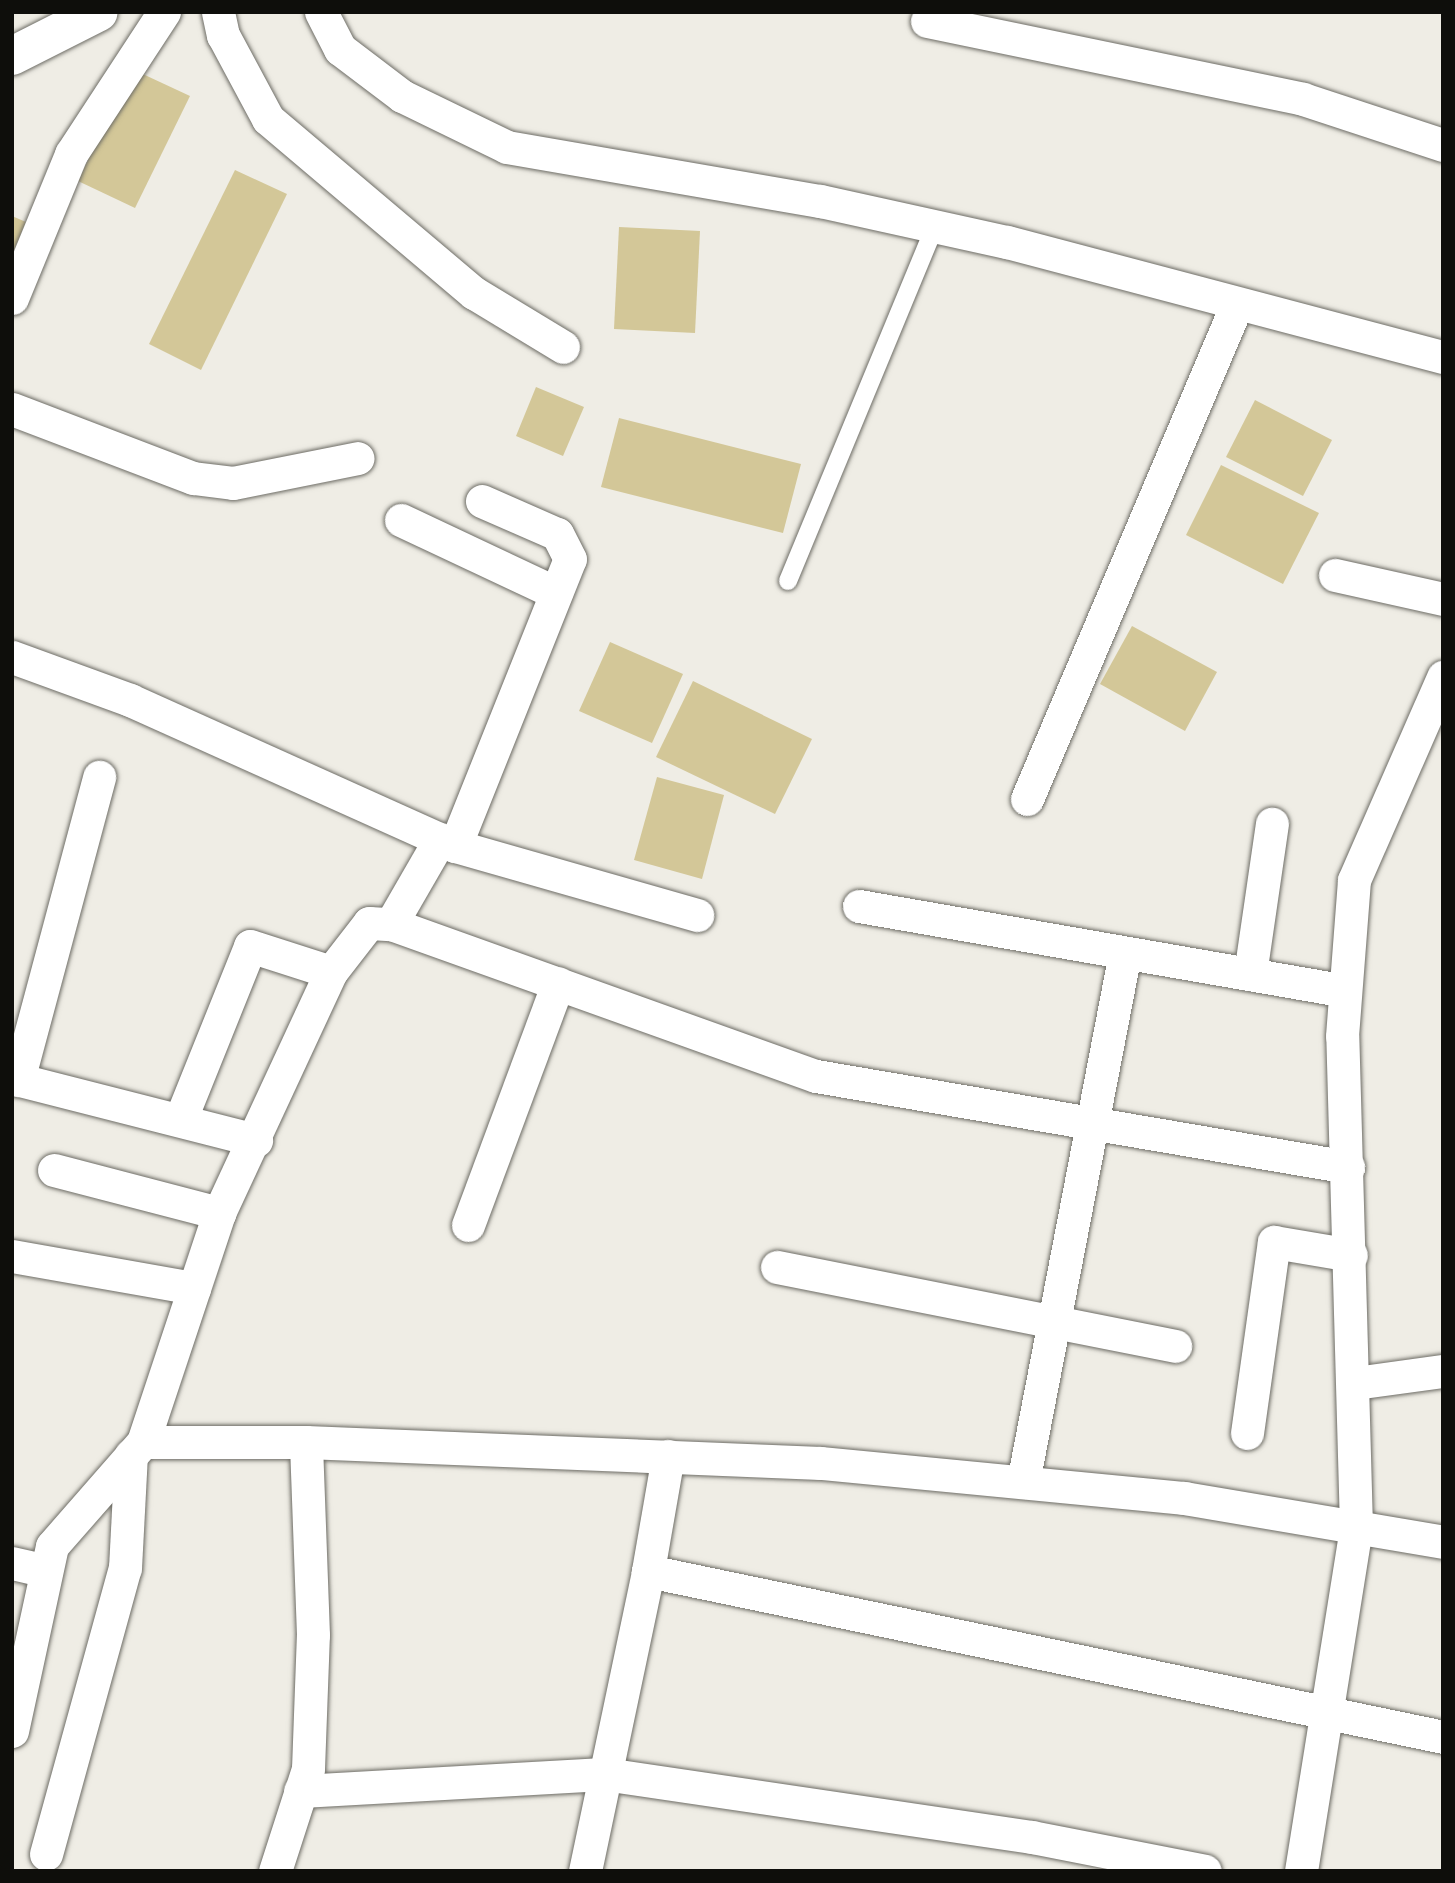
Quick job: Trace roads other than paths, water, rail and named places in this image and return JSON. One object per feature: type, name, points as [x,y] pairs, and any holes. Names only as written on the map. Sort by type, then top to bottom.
[{"type":"street","points":[[12,55],[99,12]]},
{"type":"street","points":[[12,298],[71,154],[164,12]]},
{"type":"street","points":[[218,12],[223,35],[268,119],[474,293],[563,347]]},
{"type":"street","points":[[321,12],[340,49],[402,96],[507,146],[935,226],[1443,357]]},
{"type":"street","points":[[927,22],[1303,99],[1443,145]]},
{"type":"street","points":[[1027,799],[1237,304]]},
{"type":"street","points":[[12,408],[193,478],[233,483],[358,458]]},
{"type":"street","points":[[391,924],[448,842],[570,559],[567,543],[482,501]]},
{"type":"street","points":[[401,520],[556,593]]},
{"type":"street","points":[[1335,575],[1443,599]]},
{"type":"street","points":[[12,657],[130,700],[448,842],[697,915]]},
{"type":"street","points":[[1301,1871],[1330,1713],[1356,1527],[1345,991],[1354,880],[1443,677]]},
{"type":"street","points":[[99,777],[15,1079],[181,1118],[256,1140]]},
{"type":"street","points":[[1251,974],[1272,824]]},
{"type":"street","points":[[859,906],[1345,991]]},
{"type":"street","points":[[46,1854],[125,1568],[137,1448],[219,1213],[256,1140],[331,972],[369,923],[391,924],[816,1076],[1348,1167]]},
{"type":"street","points":[[181,1118],[250,946],[331,972]]},
{"type":"street","points":[[1023,1482],[1089,1123],[1125,953]]},
{"type":"street","points":[[468,1225],[558,983]]},
{"type":"street","points":[[54,1170],[219,1213]]},
{"type":"street","points":[[1247,1433],[1274,1242],[1351,1255]]},
{"type":"street","points":[[12,1256],[194,1289]]},
{"type":"street","points":[[777,1268],[1052,1325],[1175,1346]]},
{"type":"street","points":[[1355,1383],[1443,1371]]},
{"type":"street","points":[[275,1871],[308,1769],[313,1635],[306,1442]]},
{"type":"street","points":[[12,1731],[52,1546],[137,1448],[306,1442],[668,1456],[1023,1482],[1184,1498],[1443,1542]]},
{"type":"street","points":[[585,1871],[648,1571],[668,1456]]},
{"type":"street","points":[[12,1563],[47,1571]]},
{"type":"street","points":[[648,1571],[1443,1737]]},
{"type":"street","points":[[300,1791],[605,1774],[1102,1860],[1205,1871]]},
{"type":"lane","points":[[788,581],[935,226]]}]
